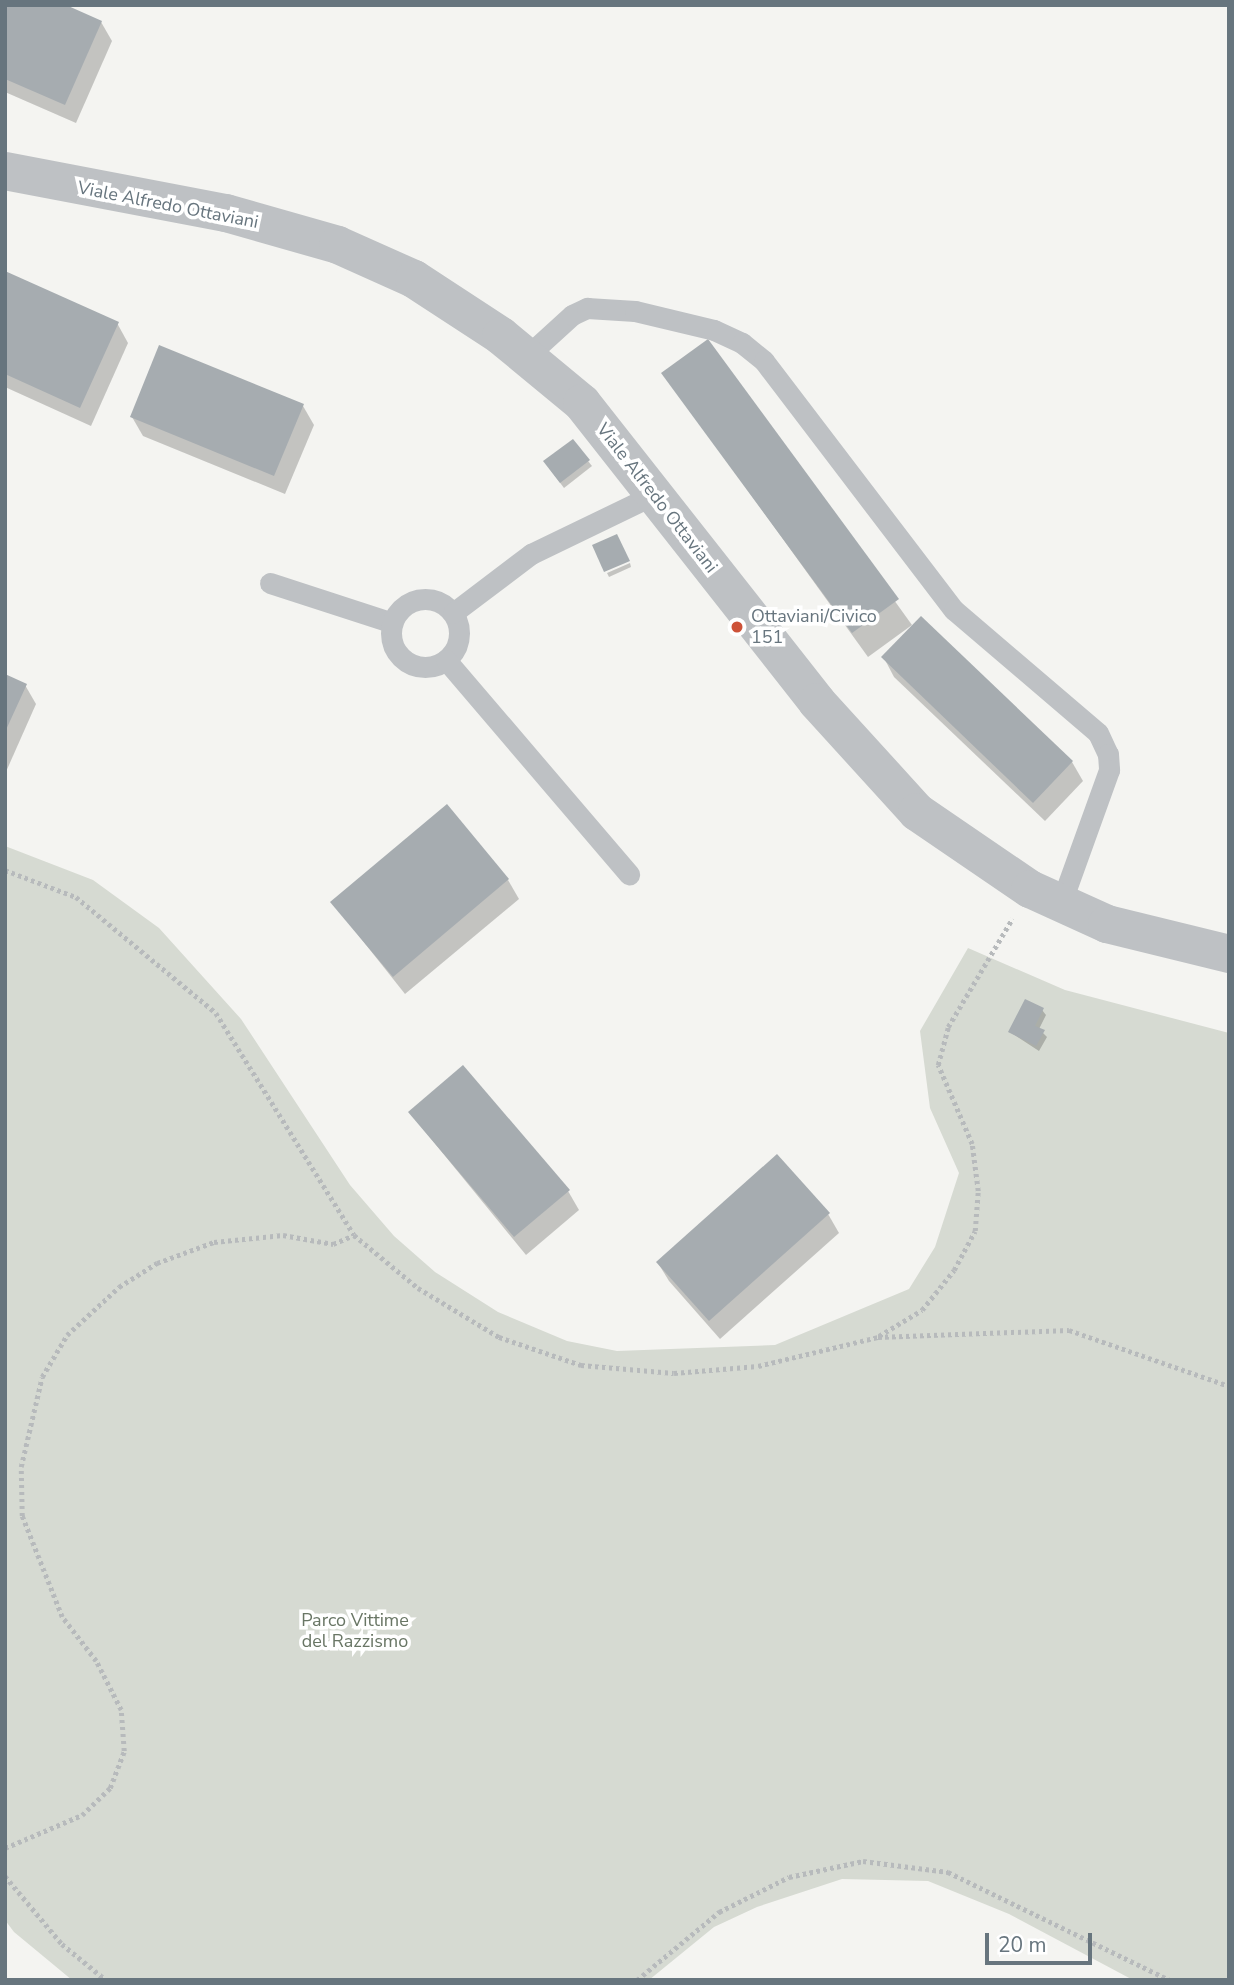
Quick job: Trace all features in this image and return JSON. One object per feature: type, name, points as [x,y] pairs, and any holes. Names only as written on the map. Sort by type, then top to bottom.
[{"type":"street","name":"Viale Alfredo Ottaviani","points":[[5,171],[226,214],[338,245],[414,279],[526,357],[582,403],[817,702],[917,812],[1046,896],[1107,924],[1229,954]]},
{"type":"lane","points":[[526,357],[572,315],[587,308],[635,311],[714,330],[742,343],[764,361],[954,610],[1098,733],[1108,754],[1110,770],[1046,896]]},
{"type":"lane","points":[[453,613],[531,554],[655,494]]},
{"type":"lane","points":[[270,583],[393,623]]},
{"type":"lane","points":[[418,599],[440,602],[453,613],[458,641],[446,660],[424,666],[403,658],[392,637],[393,623],[401,609],[418,599]]},
{"type":"lane","points":[[446,660],[629,874]]},
{"type":"path","points":[[5,870],[76,897],[216,1013],[354,1235],[418,1288],[499,1337],[581,1365],[674,1373],[758,1366],[878,1337],[1069,1330],[1229,1386]]},
{"type":"path","points":[[878,1337],[922,1310],[954,1270],[975,1231],[978,1191],[972,1144],[938,1065],[948,1027],[1046,896]]},
{"type":"path","points":[[5,1848],[46,1835],[82,1815],[110,1788],[124,1751],[121,1710],[96,1661],[62,1617],[22,1516],[22,1467],[42,1377],[67,1335],[119,1287],[157,1263],[214,1242],[283,1235],[333,1244],[354,1235]]},
{"type":"path","points":[[637,1980],[719,1912],[789,1877],[863,1861],[948,1872],[1170,1980]]},
{"type":"path","points":[[5,1876],[62,1944],[106,1980]]},
{"type":"green space","name":"Parco Vittime del Razzismo","points":[[5,846],[93,880],[159,928],[241,1019],[350,1185],[394,1236],[435,1272],[498,1312],[567,1341],[617,1351],[775,1345],[909,1289],[935,1247],[959,1173],[930,1108],[920,1031],[968,948],[1065,990],[1229,1033],[1229,1980],[1133,1980],[1009,1914],[928,1881],[842,1879],[757,1907],[714,1927],[649,1980],[72,1980],[14,1932],[5,1920]]},
{"type":"building","points":[[5,5],[66,5],[102,21],[65,105],[5,79]]},
{"type":"building","points":[[5,271],[119,322],[80,408],[5,374]]},
{"type":"building","points":[[708,339],[899,599],[852,633],[661,373]]},
{"type":"building","points":[[159,345],[304,404],[274,476],[130,417]]},
{"type":"building","points":[[573,439],[590,460],[560,483],[543,461]]},
{"type":"building","points":[[617,534],[630,561],[604,572],[592,545]]},
{"type":"building","points":[[921,616],[1073,761],[1033,803],[881,657]]},
{"type":"building","points":[[5,674],[27,684],[5,732]]},
{"type":"building","points":[[447,804],[509,879],[393,977],[330,902]]},
{"type":"building","points":[[1025,999],[1044,1008],[1035,1026],[1045,1030],[1036,1046],[1008,1032]]},
{"type":"building","points":[[463,1065],[570,1190],[514,1237],[408,1112]]},
{"type":"building","points":[[777,1154],[830,1213],[709,1321],[656,1262]]},
{"type":"place","name":"Ottaviani/Civico 151","points":[[737,627]]}]
